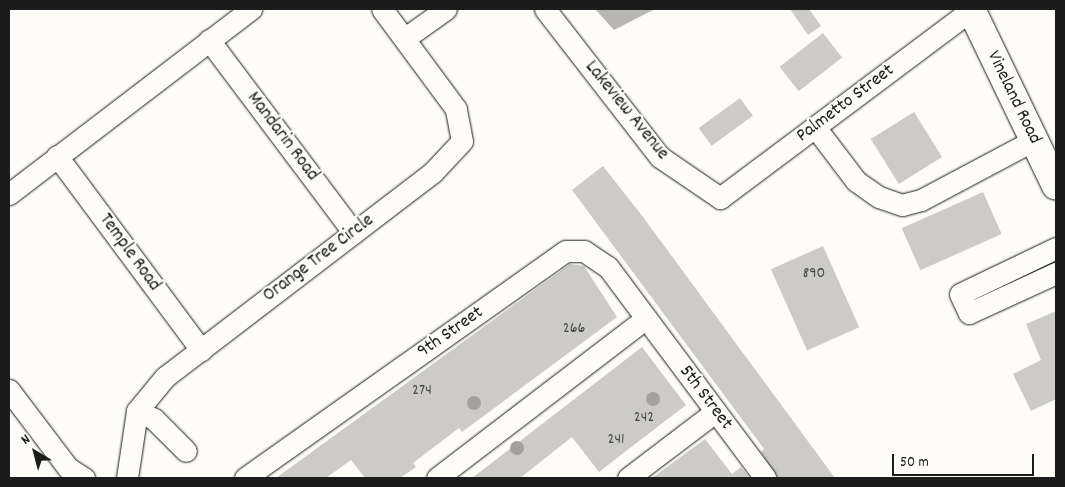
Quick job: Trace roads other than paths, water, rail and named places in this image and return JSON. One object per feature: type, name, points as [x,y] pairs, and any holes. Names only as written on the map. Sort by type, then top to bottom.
[{"type":"main road","name":"Vineland Road","points":[[972,9],[1056,186]]},
{"type":"street","points":[[9,194],[251,9]]},
{"type":"street","name":"Orange Tree Circle","points":[[137,411],[165,376],[433,172],[462,141],[456,109],[382,9]]},
{"type":"street","points":[[405,38],[446,9]]},
{"type":"street","name":"Lakeview Avenue","points":[[545,9],[660,157],[720,198]]},
{"type":"street","name":"Palmetto Street","points":[[720,198],[972,9]]},
{"type":"street","name":"Mandarin Road","points":[[210,40],[354,233]]},
{"type":"street","points":[[815,127],[856,181],[879,198],[902,205],[921,200],[1034,140]]},
{"type":"street","name":"Temple Road","points":[[57,156],[200,350]]},
{"type":"street","points":[[1056,248],[960,294],[969,313],[1056,273]]},
{"type":"street","name":"9th Street","points":[[245,478],[566,251],[584,252],[608,267],[646,318]]},
{"type":"street","points":[[436,478],[646,318]]},
{"type":"street","name":"5th Street","points":[[646,318],[765,478]]},
{"type":"street","points":[[9,390],[68,468],[84,478]]},
{"type":"street","points":[[127,478],[137,411],[154,419],[186,451]]},
{"type":"street","points":[[628,478],[715,412]]}]
